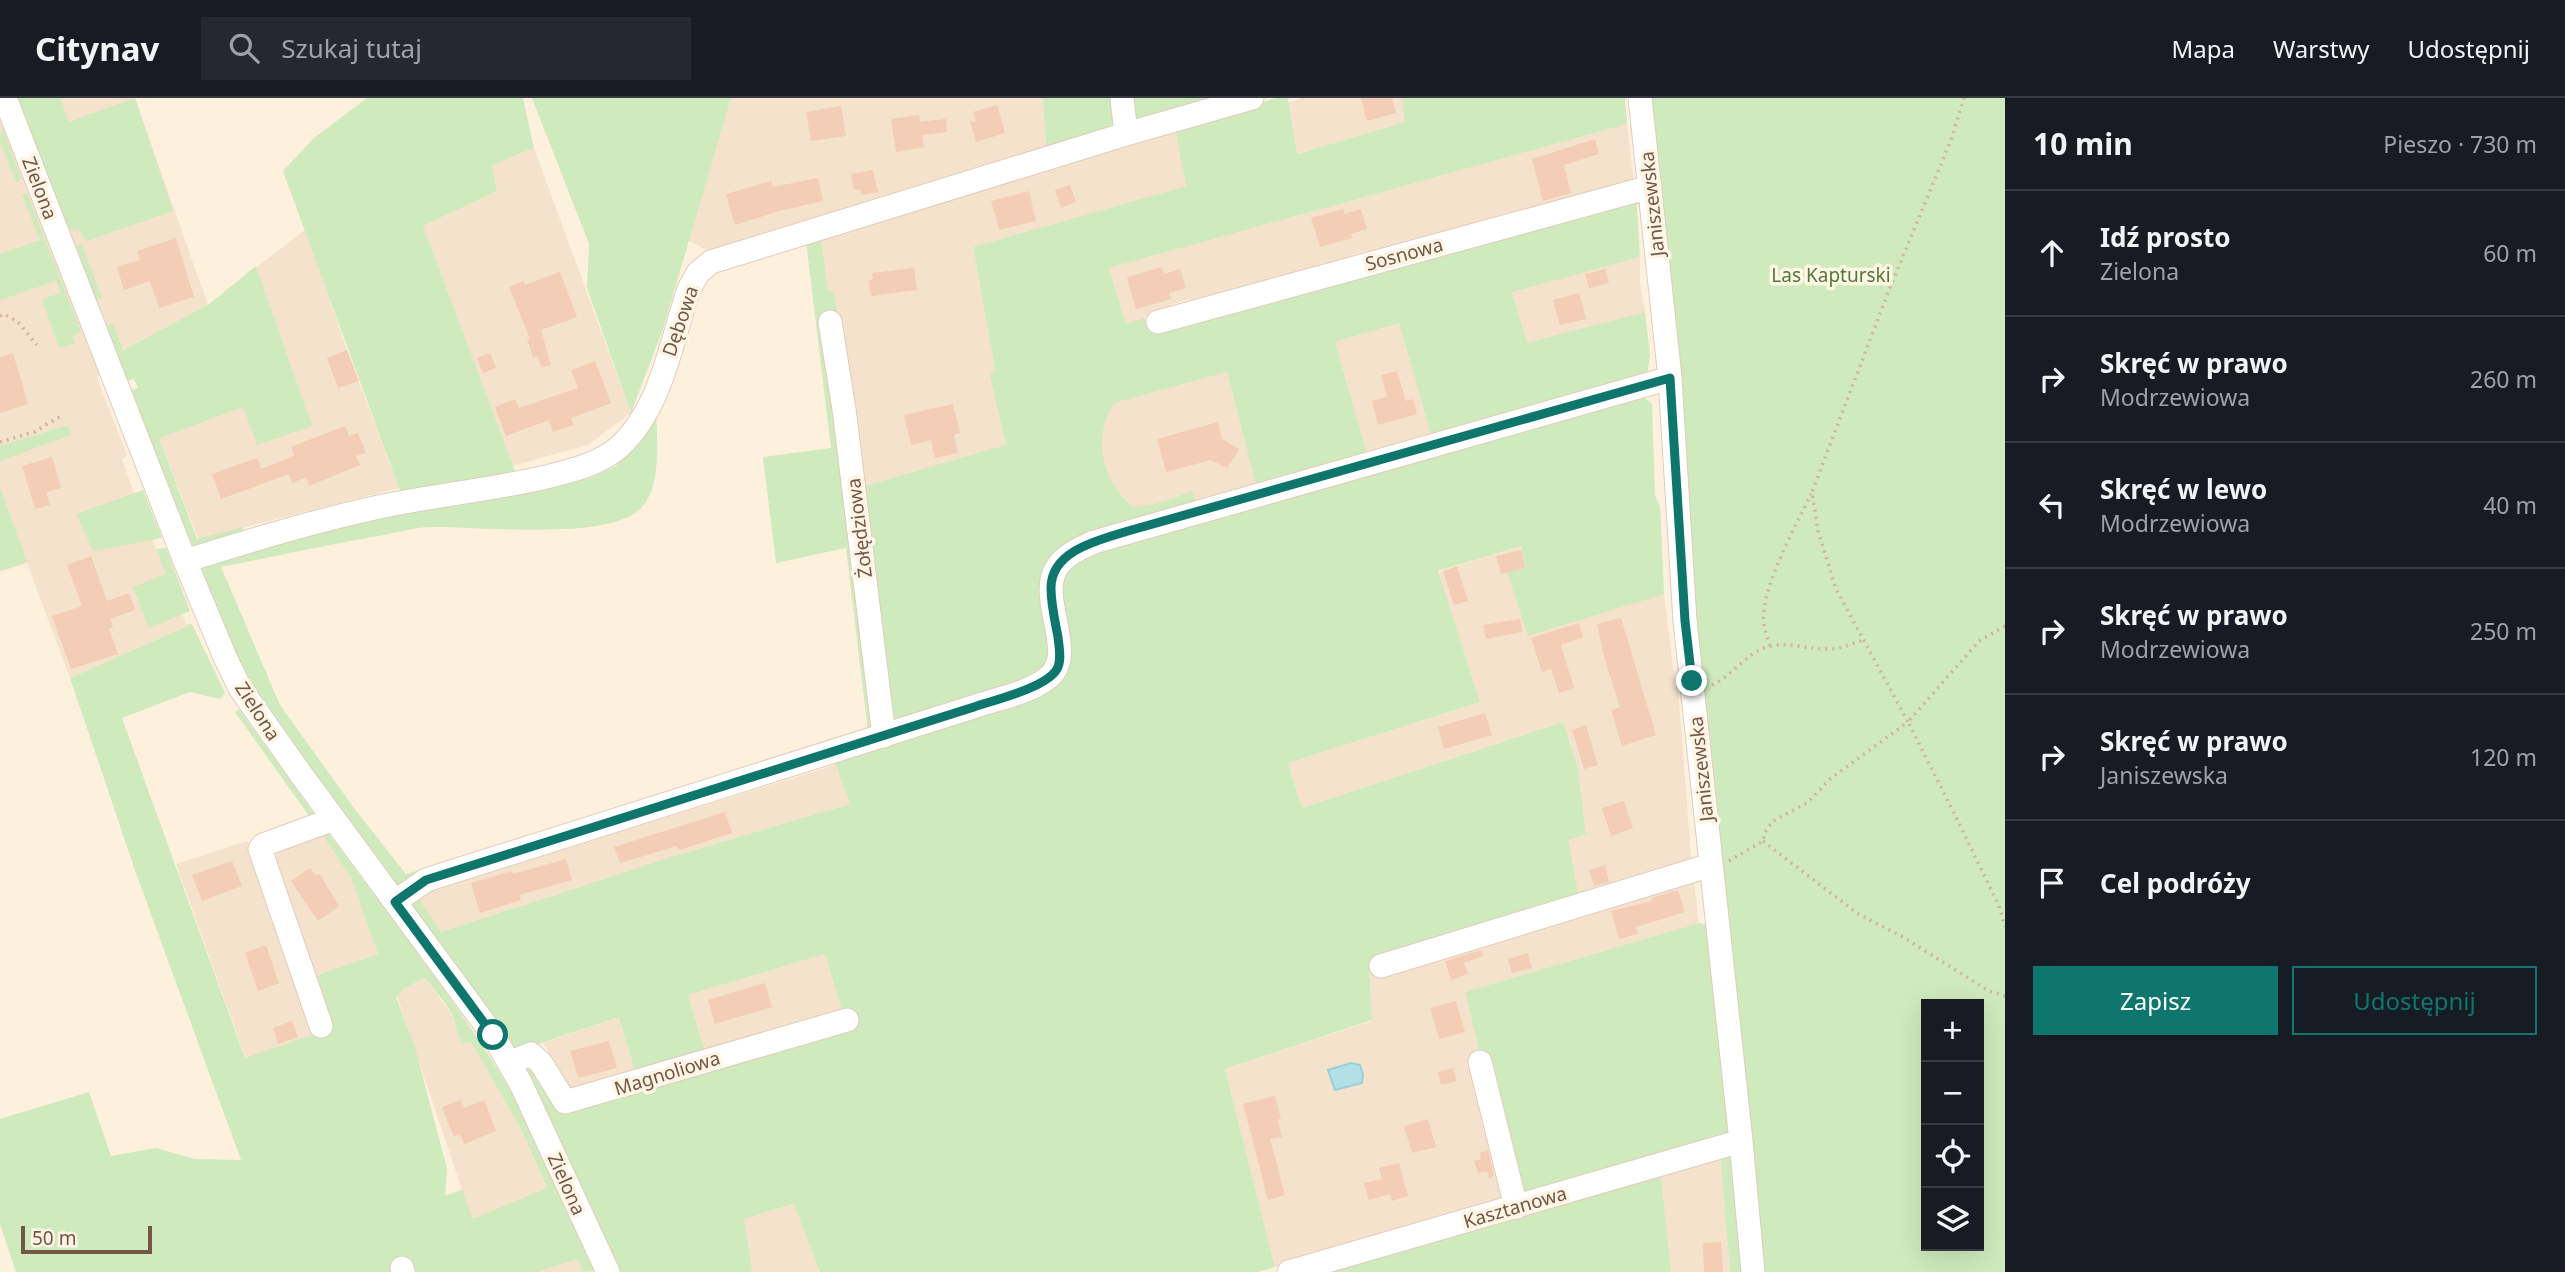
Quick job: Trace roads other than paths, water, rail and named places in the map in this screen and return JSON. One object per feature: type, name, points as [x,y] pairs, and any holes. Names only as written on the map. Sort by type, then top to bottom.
[{"type":"street","name":"Zielona","points":[[5,98],[185,561],[240,688],[493,1035],[526,1094],[608,1272]]},
{"type":"street","points":[[1122,98],[1126,134]]},
{"type":"street","name":"Dębowa","points":[[185,561],[248,541],[379,507],[499,488],[587,465],[618,448],[640,421],[657,389],[689,289],[698,273],[711,262],[1126,134],[1252,98]]},
{"type":"street","name":"Janiszewska","points":[[1640,98],[1670,378],[1685,621],[1753,1272]]},
{"type":"street","name":"Sosnowa","points":[[1158,322],[1650,187]]},
{"type":"street","name":"Żołędziowa","points":[[830,321],[844,409],[884,736]]},
{"type":"street","points":[[395,902],[426,880],[884,736],[1046,680],[1057,669],[1060,656],[1052,606],[1051,585],[1055,571],[1072,553],[1094,542],[1670,378]]},
{"type":"street","points":[[321,1026],[260,849],[263,845],[334,819]]},
{"type":"street","points":[[1381,966],[1712,868]]},
{"type":"street","name":"Magnoliowa","points":[[509,1063],[531,1054],[541,1063],[565,1102],[847,1020]]},
{"type":"street","points":[[1480,1062],[1516,1207]]},
{"type":"street","name":"Kasztanowa","points":[[1289,1272],[1741,1141]]},
{"type":"water","points":[[1351,1063],[1360,1065],[1362,1083],[1335,1090],[1328,1070]]},
{"type":"park label","name":"Las Kapturski","points":[[1831,275]]}]
